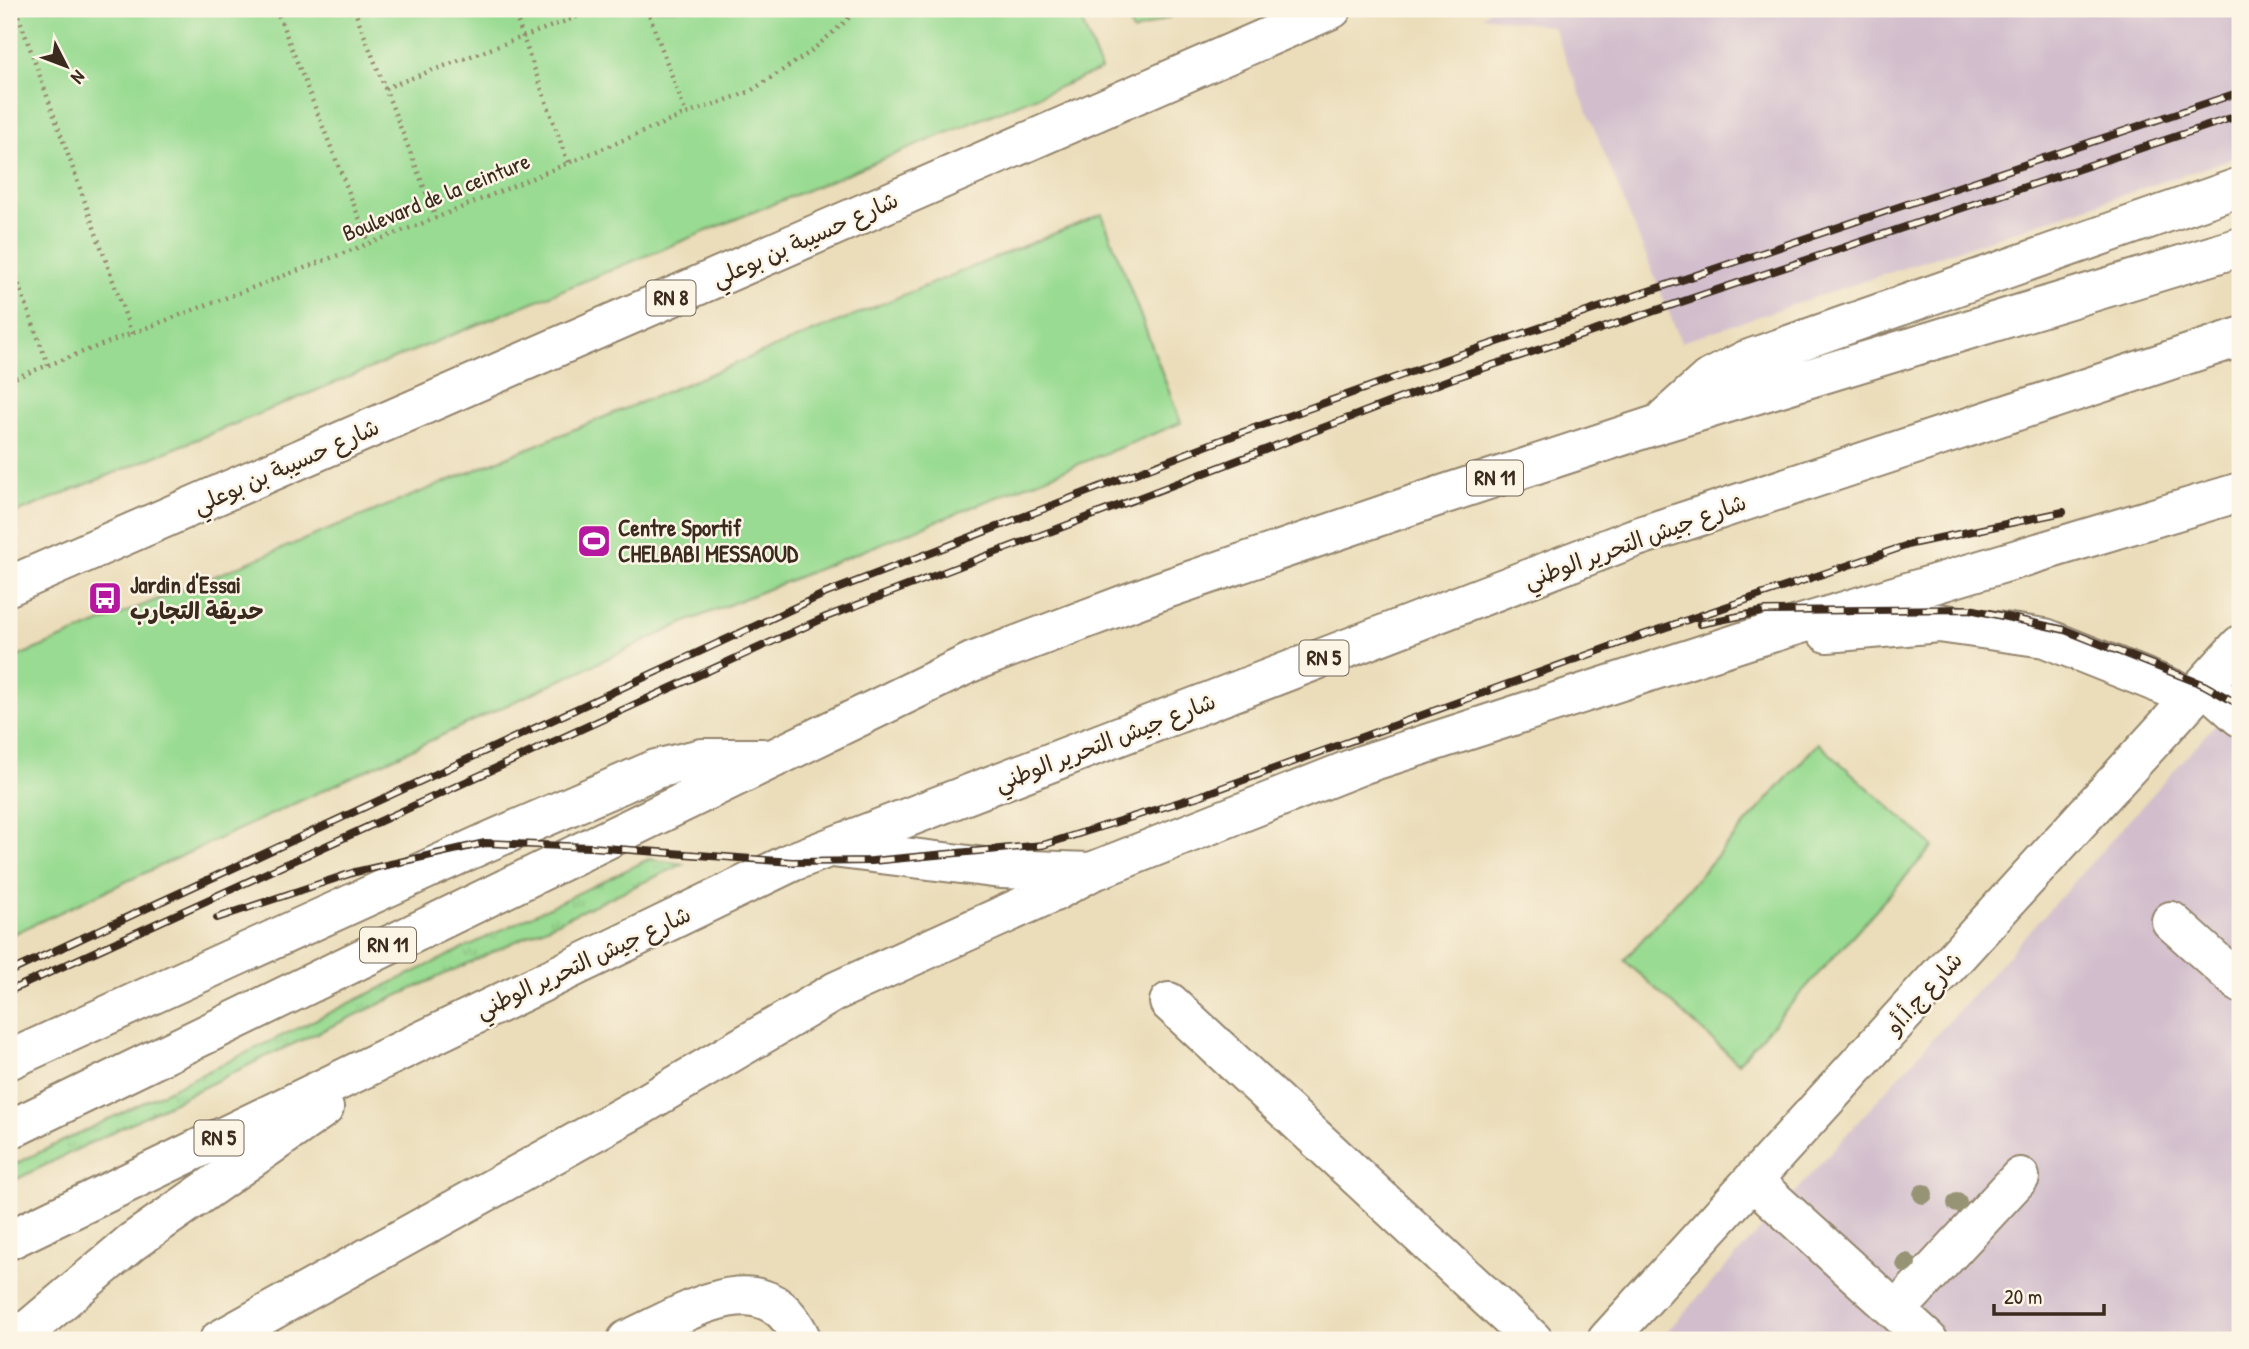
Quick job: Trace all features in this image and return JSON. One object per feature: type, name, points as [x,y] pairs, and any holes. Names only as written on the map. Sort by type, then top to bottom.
[{"type":"main road","name":"شارع حسيبة بن بوعلي","points":[[9,586],[1332,9]]},
{"type":"main road","points":[[1659,424],[1707,380],[1746,360],[2240,187]]},
{"type":"main road","name":"RN 11","points":[[9,1130],[972,662],[1072,624],[1436,497],[1659,424],[2240,247]]},
{"type":"main road","name":"شارع جيش التحرير الوطني","points":[[9,1240],[792,862],[1634,538],[2240,337]]},
{"type":"main road","points":[[219,1340],[640,1106],[836,991],[1052,894],[1091,872],[1364,764],[1748,640],[2240,492]]},
{"type":"main road","points":[[1748,640],[1939,623],[2045,638],[2199,691],[2240,717]]},
{"type":"main road","name":"شارع ج.أ.أو","points":[[1607,1340],[2240,645]]},
{"type":"main road","points":[[9,1060],[435,865],[656,769],[702,758],[768,759]]},
{"type":"main road","points":[[832,848],[1001,869],[1091,872]]},
{"type":"main road","points":[[2171,921],[2240,983]]},
{"type":"main road","points":[[1169,1002],[1533,1340]]},
{"type":"main road","points":[[16,1340],[132,1242],[430,1035]]},
{"type":"main road","points":[[1896,1311],[2020,1177]]},
{"type":"main road","points":[[1753,1181],[1928,1340]]},
{"type":"main road","points":[[627,1340],[720,1299],[742,1294],[766,1298],[784,1310],[803,1340]]},
{"type":"path","points":[[16,9],[132,334]]},
{"type":"path","points":[[276,9],[369,243]]},
{"type":"path","points":[[354,9],[436,218]]},
{"type":"path","points":[[513,9],[568,163]]},
{"type":"path","points":[[385,88],[598,9]]},
{"type":"path","points":[[647,9],[686,114]]},
{"type":"path","name":"Boulevard de la ceinture","points":[[9,380],[436,218],[686,114],[749,92],[809,53],[856,9]]},
{"type":"path","points":[[9,258],[48,365]]},
{"type":"shaded area","points":[[1491,9],[2240,9],[2240,156],[1681,342],[1553,27],[1483,16]]},
{"type":"shaded area","points":[[2240,697],[2240,1340],[1659,1340],[1802,1184]]},
{"type":"green space","points":[[9,9],[1077,9],[1101,70],[9,516]]},
{"type":"green space","points":[[1124,9],[1189,9],[1133,32]]},
{"type":"green space","name":"Centre Sportif CHELBABI MESSAOUD","points":[[1102,214],[1181,423],[686,622],[9,936],[9,660]]},
{"type":"green space","points":[[1818,743],[1933,846],[1738,1063],[1624,960]]},
{"type":"green space","points":[[649,859],[683,864],[267,1056],[9,1183],[9,1167]]},
{"type":"railway","points":[[9,972],[824,594],[1221,440],[1444,360],[2240,92]]},
{"type":"railway","points":[[9,991],[826,617],[1451,379],[2240,115]]},
{"type":"railway","points":[[217,918],[355,872],[485,843],[591,847],[792,862],[872,861],[1043,845],[1202,795],[1637,637],[1911,544],[2063,512]]},
{"type":"railway","points":[[1700,624],[1765,611],[1970,609],[2065,630],[2204,685],[2240,705]]},
{"type":"place","name":"Centre Sportif CHELBABI MESSAOUD","points":[[594,541]]},
{"type":"place","name":"Jardin d'Essai حديقة التجارب","points":[[105,598]]}]
